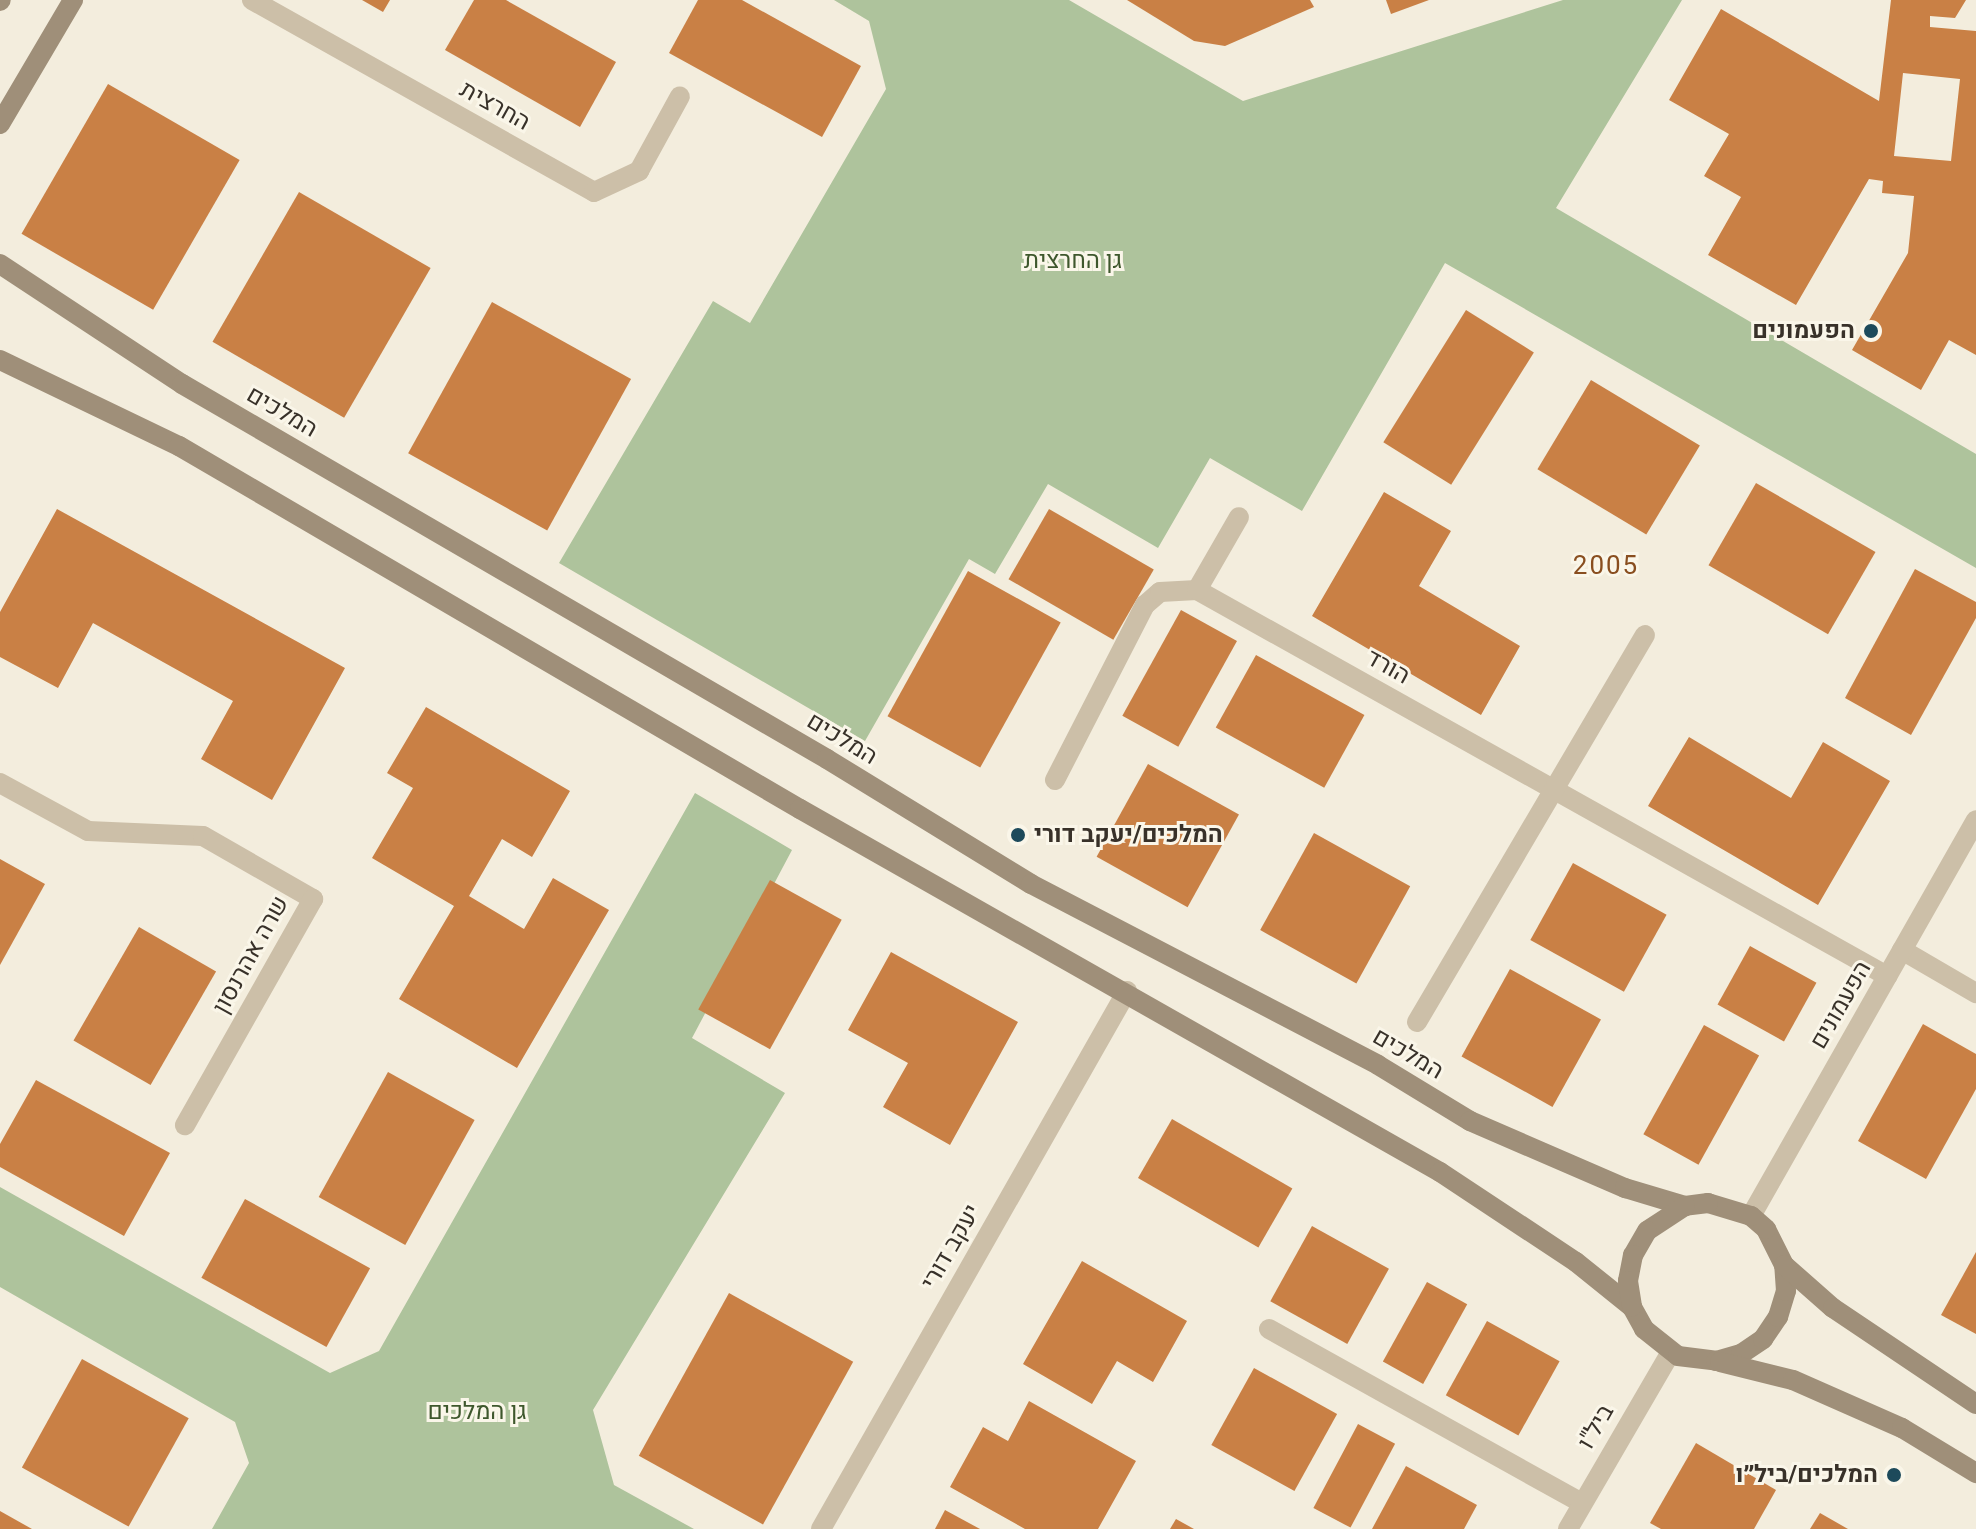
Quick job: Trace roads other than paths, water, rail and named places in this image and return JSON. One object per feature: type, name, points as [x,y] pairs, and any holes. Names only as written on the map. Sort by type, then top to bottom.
[{"type":"street","points":[[0,124],[73,0]]},
{"type":"street","name":"החרצית","points":[[252,0],[594,192],[639,171],[680,96]]},
{"type":"street","name":"המלכים","points":[[0,264],[182,384],[827,759],[1031,884],[1378,1065],[1470,1121],[1625,1188],[1685,1206]]},
{"type":"street","points":[[0,360],[179,446],[800,809],[1127,991],[1440,1172],[1632,1307]]},
{"type":"street","points":[[1055,780],[1145,605],[1160,592],[1197,590],[1239,517]]},
{"type":"street","name":"הורד","points":[[1197,590],[1887,976]]},
{"type":"street","points":[[1417,1022],[1645,635]]},
{"type":"street","name":"שרה אהרנסון","points":[[0,783],[88,831],[203,836],[313,899],[185,1125]]},
{"type":"street","name":"הפעמונים","points":[[1751,1216],[1976,820]]},
{"type":"street","points":[[1902,950],[1976,993]]},
{"type":"street","name":"יעקב דורי","points":[[821,1529],[1127,991]]},
{"type":"street","points":[[1716,1361],[1741,1354],[1763,1339],[1778,1317],[1786,1291],[1784,1265],[1772,1237],[1751,1216],[1708,1203],[1685,1206],[1647,1231],[1633,1255],[1628,1281],[1632,1307],[1644,1329],[1671,1352],[1793,1380],[1902,1428],[1976,1473]]},
{"type":"street","points":[[1784,1265],[1833,1308],[1976,1404]]},
{"type":"street","points":[[1269,1329],[1582,1503]]},
{"type":"street","name":"ביל\"ו","points":[[1568,1529],[1671,1352]]},
{"type":"place","name":"הפעמונים","points":[[1871,331]]},
{"type":"place","name":"המלכים/יעקב דורי","points":[[1018,835]]},
{"type":"place","name":"המלכים/ביל״ו","points":[[1894,1475]]},
{"type":"district","name":"2005","points":[[1606,566]]},
{"type":"park label","name":"גן החרצית","points":[[1073,261]]},
{"type":"park label","name":"גן המלכים","points":[[477,1412]]}]
